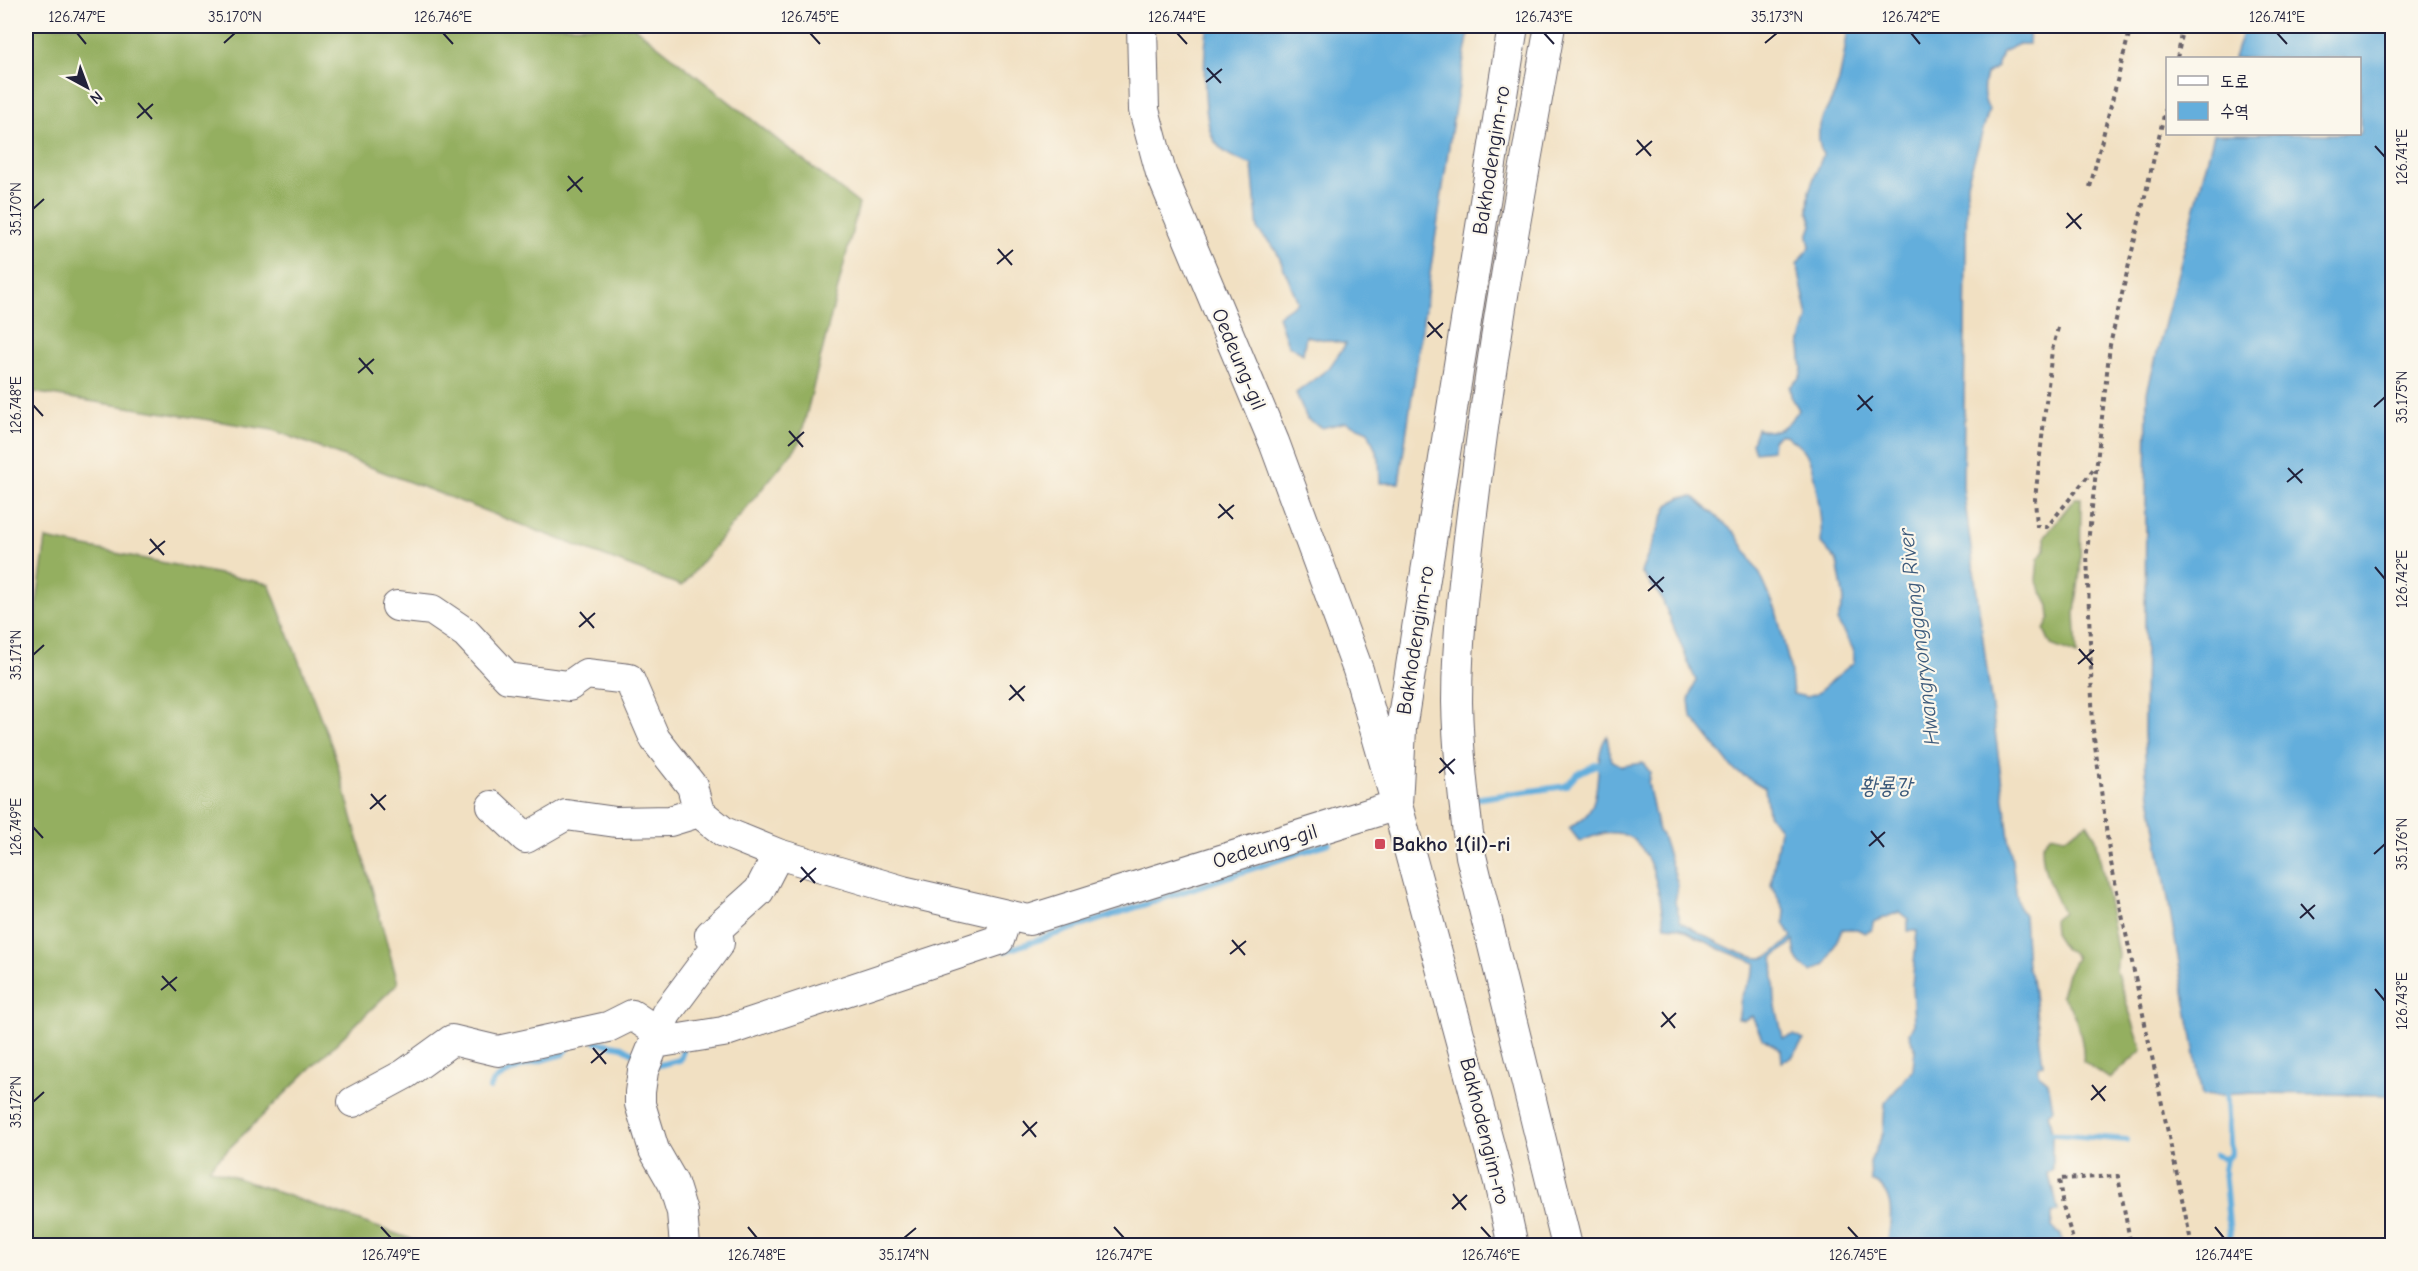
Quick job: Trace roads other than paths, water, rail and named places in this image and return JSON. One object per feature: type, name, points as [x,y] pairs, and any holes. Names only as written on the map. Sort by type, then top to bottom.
[{"type":"street","name":"Oedeung-gil","points":[[699,812],[724,832],[778,854],[903,891],[1029,920],[1397,805],[1358,670],[1274,442],[1161,173],[1144,110],[1142,26]]},
{"type":"street","name":"Bakhodengim-ro","points":[[1513,26],[1401,729],[1397,805],[1412,852],[1499,1182],[1513,1245]]},
{"type":"street","points":[[1550,26],[1492,350],[1466,565],[1457,702],[1463,796],[1471,856],[1567,1245]]},
{"type":"street","points":[[397,606],[432,610],[466,633],[508,678],[569,686],[586,674],[629,680],[655,739],[692,786],[699,812],[670,821],[616,822],[566,815],[526,838],[492,806]]},
{"type":"street","points":[[685,1245],[682,1212],[672,1183],[654,1150],[640,1104],[643,1071],[666,1014],[719,943],[718,937],[710,935],[759,891],[778,854]]},
{"type":"street","points":[[354,1102],[405,1074],[452,1040],[498,1052],[608,1027],[633,1016],[657,1038],[723,1032],[999,940],[1007,916]]},
{"type":"water","points":[[1208,26],[1470,26],[1453,119],[1399,483],[1380,483],[1379,459],[1368,431],[1346,422],[1322,428],[1307,419],[1296,393],[1329,368],[1346,344],[1306,336],[1303,354],[1288,345],[1278,316],[1298,302],[1276,250],[1258,230],[1252,165],[1231,156],[1222,149],[1214,140],[1210,130],[1205,84]]},
{"type":"water","name":"황룡강","points":[[1848,26],[2029,26],[2029,44],[2019,44],[2002,52],[1997,67],[1986,74],[1983,92],[1989,110],[1967,183],[1963,487],[2018,906],[2024,915],[2027,967],[2032,979],[2043,1064],[2038,1067],[2039,1074],[2048,1082],[2053,1109],[2048,1113],[2052,1133],[2052,1170],[2047,1173],[2054,1190],[2058,1211],[2052,1214],[2052,1227],[2061,1235],[2063,1245],[1887,1245],[1891,1218],[1889,1200],[1879,1185],[1871,1181],[1870,1162],[1883,1133],[1885,1103],[1913,1069],[1915,1049],[1909,1034],[1914,1024],[1912,986],[1917,931],[1908,931],[1908,919],[1899,912],[1873,922],[1872,930],[1865,933],[1857,929],[1842,929],[1826,964],[1812,972],[1798,960],[1794,941],[1773,958],[1775,1002],[1783,1038],[1794,1035],[1804,1040],[1792,1057],[1782,1062],[1781,1050],[1762,1038],[1752,1016],[1744,1020],[1738,1019],[1741,997],[1756,963],[1720,949],[1678,927],[1665,926],[1652,869],[1645,853],[1634,841],[1621,834],[1603,834],[1580,842],[1569,828],[1588,813],[1593,804],[1600,753],[1607,736],[1611,760],[1622,766],[1643,763],[1650,772],[1648,783],[1658,831],[1662,835],[1678,885],[1675,902],[1681,922],[1722,944],[1754,957],[1770,956],[1792,937],[1784,922],[1785,911],[1771,885],[1780,829],[1768,814],[1765,788],[1734,770],[1691,716],[1689,700],[1696,681],[1661,597],[1641,572],[1668,505],[1681,497],[1694,497],[1735,533],[1760,574],[1776,610],[1790,667],[1793,694],[1807,697],[1816,694],[1854,662],[1853,649],[1837,621],[1844,600],[1837,561],[1821,543],[1817,495],[1808,457],[1802,448],[1786,435],[1779,435],[1773,440],[1772,450],[1755,452],[1752,443],[1757,428],[1770,431],[1781,428],[1799,410],[1791,396],[1790,387],[1800,377],[1802,370],[1800,345],[1808,317],[1797,264],[1810,247],[1808,236],[1812,225],[1808,212],[1809,191],[1823,155],[1819,143],[1820,124],[1839,81]]},
{"type":"water","points":[[2244,26],[2392,26],[2392,1095],[2254,1093],[2202,1096],[2146,772],[2144,734],[2147,392],[2214,135],[2361,135],[2361,57],[2234,57]]},
{"type":"waterway","points":[[1473,799],[1566,786],[1577,774],[1597,764],[1604,773]]},
{"type":"waterway","points":[[1005,951],[1329,843]]},
{"type":"waterway","points":[[596,1042],[622,1047],[640,1057]]},
{"type":"waterway","points":[[490,1088],[501,1076],[534,1062],[563,1054],[569,1047]]},
{"type":"waterway","points":[[655,1066],[680,1060],[683,1050]]},
{"type":"waterway","points":[[2226,1090],[2231,1154],[2226,1159],[2224,1170],[2231,1246]]},
{"type":"waterway","points":[[2044,1133],[2127,1140]]},
{"type":"waterway","points":[[2215,1155],[2226,1159]]},
{"type":"place","name":"Bakho 1(il)-ri","points":[[1380,844]]},
{"type":"water label","name":"Hwangryonggang River","points":[[1918,637]]}]
